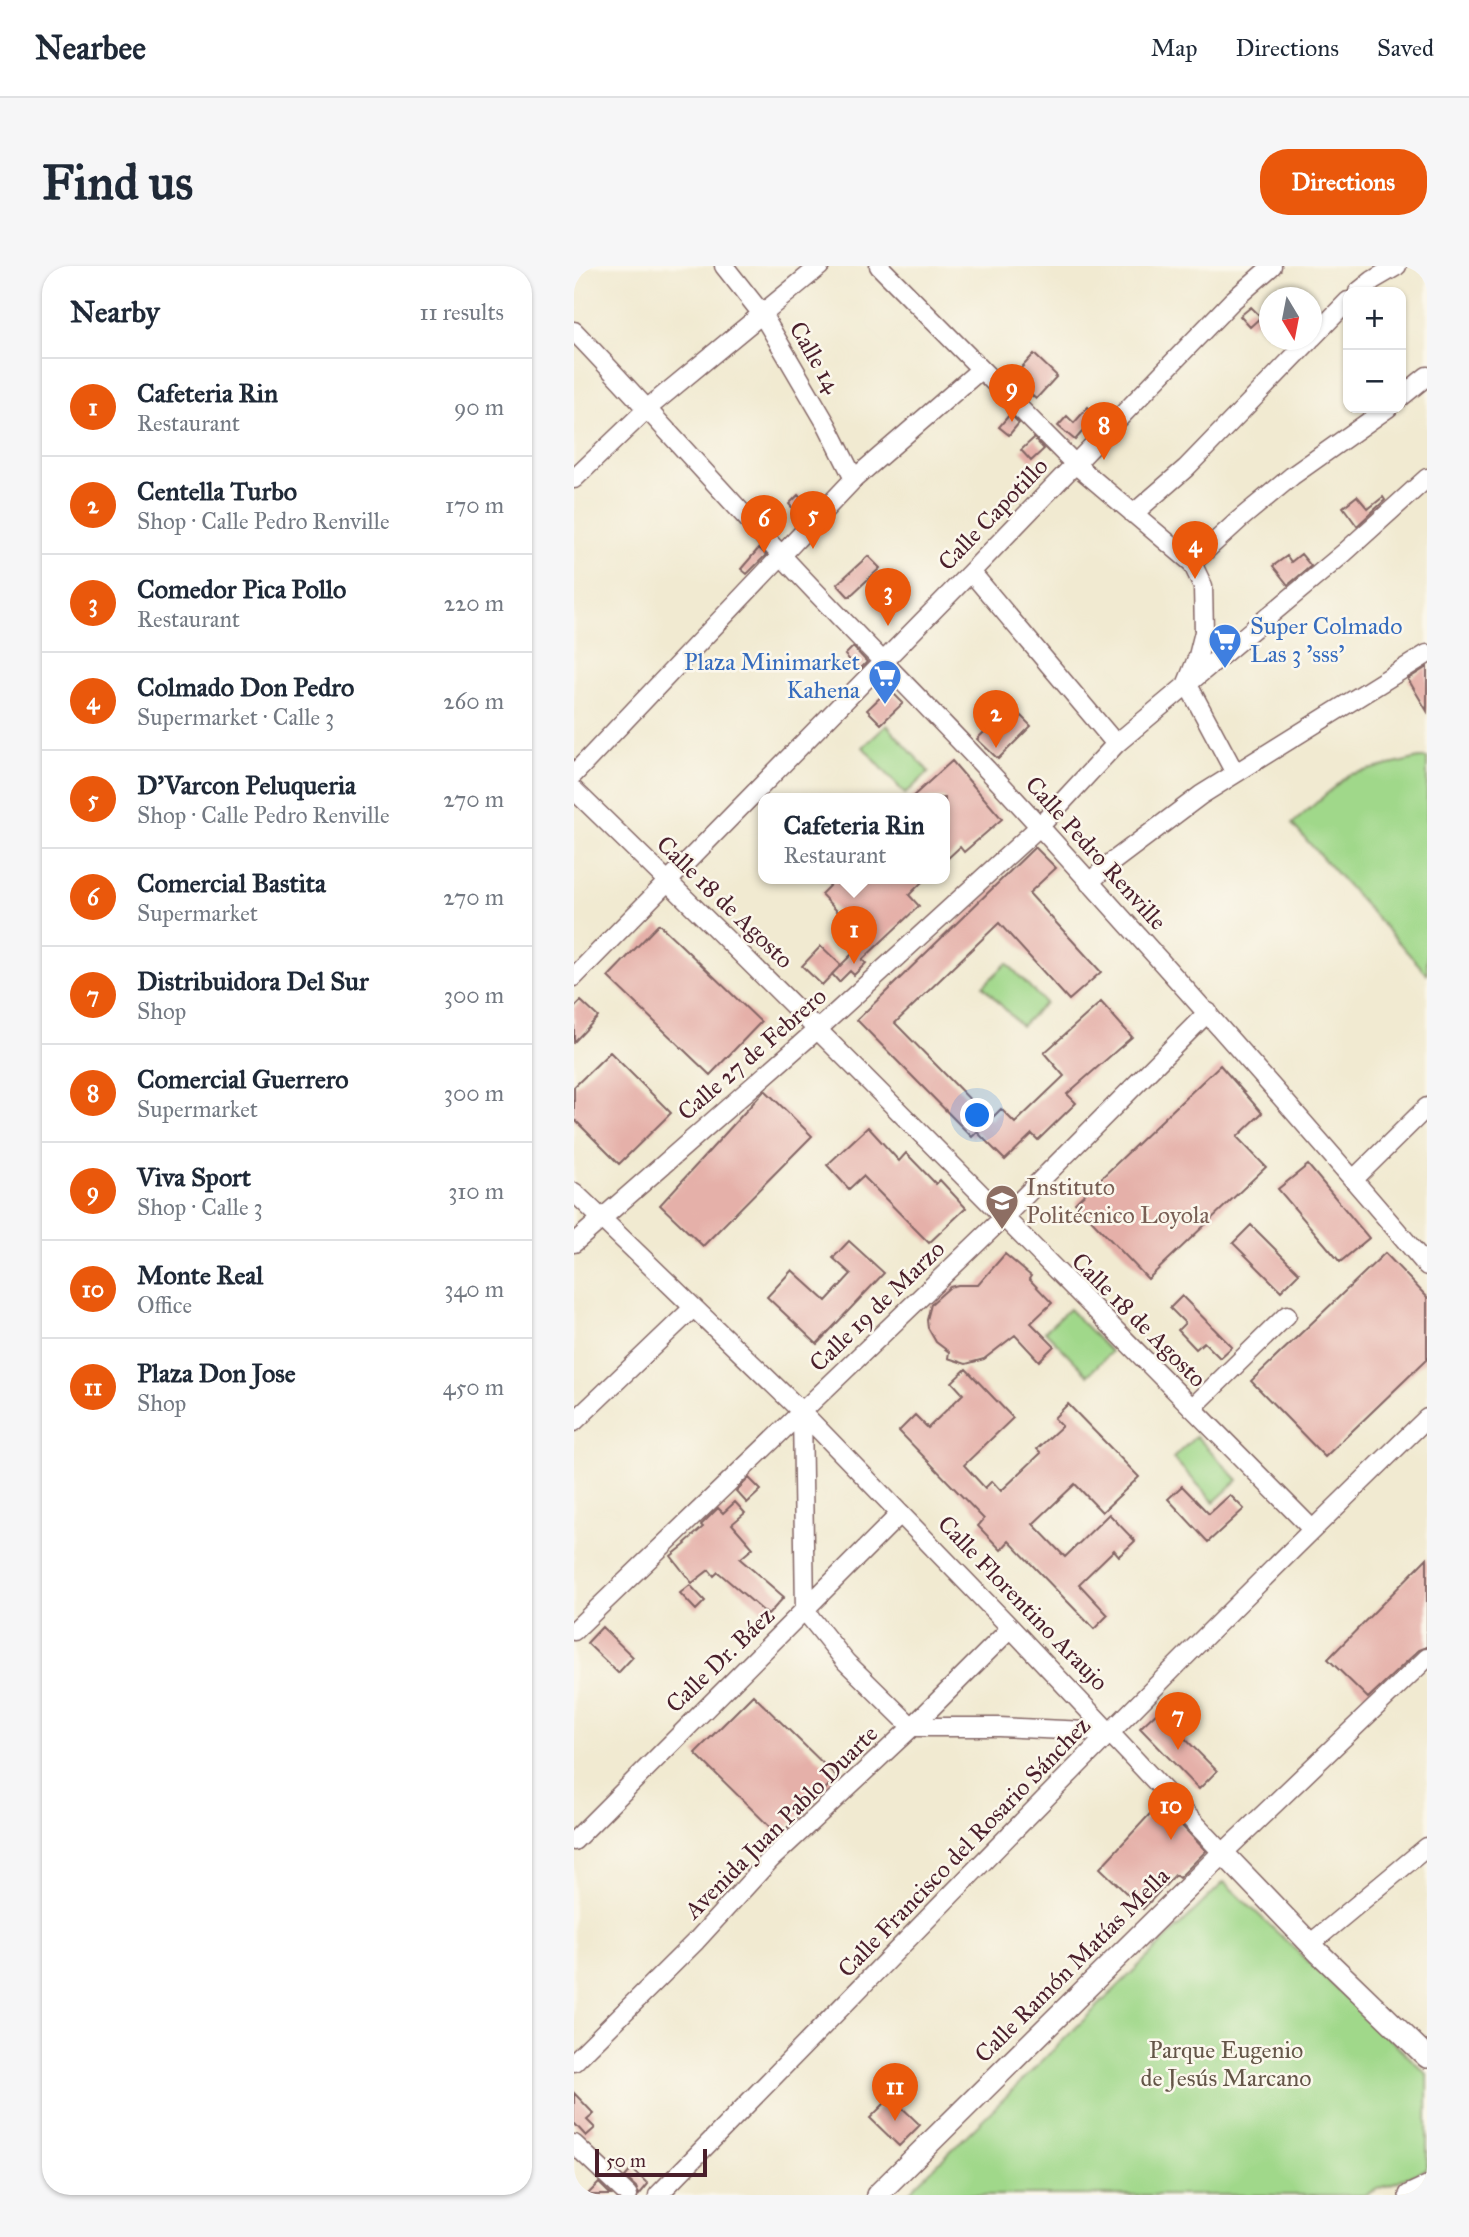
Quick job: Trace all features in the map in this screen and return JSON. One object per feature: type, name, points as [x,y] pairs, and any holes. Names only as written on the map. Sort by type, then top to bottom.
[{"type":"main road","name":"Calle Florentino Araujo","points":[[1223,1853],[1310,1944],[1427,2057]]},
{"type":"main road","name":"Calle Ramón Matías Mella","points":[[877,2195],[1223,1853]]},
{"type":"main road","points":[[1410,2195],[1427,2187]]},
{"type":"street","name":"Calle 14","points":[[724,266],[762,314],[827,425],[854,479]]},
{"type":"street","points":[[574,479],[648,408],[820,266]]},
{"type":"street","points":[[878,266],[1074,464],[1192,563],[1203,586],[1204,632],[1187,683],[1235,773]]},
{"type":"street","name":"Calle Capotillo","points":[[574,977],[1232,301],[1272,266]]},
{"type":"street","points":[[1364,287],[1397,266]]},
{"type":"street","points":[[1322,328],[1343,306]]},
{"type":"street","name":"Calle Pedro Renville","points":[[574,331],[648,408],[782,557],[1040,826],[1208,1012],[1427,1266]]},
{"type":"street","points":[[1133,514],[1186,468],[1300,350]]},
{"type":"street","points":[[574,774],[854,479],[980,370]]},
{"type":"street","points":[[1406,393],[1427,376]]},
{"type":"street","points":[[1192,563],[1292,476],[1381,413]]},
{"type":"street","name":"Calle 27 de Febrero","points":[[574,1243],[818,1029],[1040,826],[1116,744],[1344,553],[1427,478]]},
{"type":"street","points":[[971,572],[1116,744]]},
{"type":"street","points":[[1089,883],[1108,865],[1190,803],[1427,654]]},
{"type":"street","name":"Calle 18 de Agosto","points":[[574,790],[818,1029],[1312,1529]]},
{"type":"street","name":"Calle 19 de Marzo","points":[[574,1631],[1003,1218],[1208,1012]]},
{"type":"street","points":[[1354,1179],[1427,1107]]},
{"type":"street","name":"Calle Florentino Araujo","points":[[574,1192],[692,1309],[802,1412],[1012,1628],[1223,1853]]},
{"type":"street","points":[[574,1422],[692,1309]]},
{"type":"street","points":[[1192,1408],[1287,1315]]},
{"type":"street","points":[[802,1412],[806,1611],[846,1662],[912,1727],[1012,1628]]},
{"type":"street","name":"Calle Francisco del Rosario Sánchez","points":[[658,2195],[1110,1732],[1427,1418]]},
{"type":"street","name":"Calle Dr. Báez","points":[[574,1840],[806,1611],[900,1514]]},
{"type":"street","name":"Calle Ramón Matías Mella","points":[[1223,1853],[1427,1658]]},
{"type":"street","name":"Avenida Juan Pablo Duarte","points":[[574,2062],[696,1941],[771,1859],[912,1727],[999,1727],[1110,1732]]},
{"type":"street","points":[[1310,1944],[1427,1847]]},
{"type":"street","points":[[574,2144],[628,2195]]},
{"type":"green space","points":[[887,725],[929,772],[904,793],[863,747]]},
{"type":"green space","points":[[1427,758],[1427,974],[1292,824],[1348,775]]},
{"type":"green space","points":[[1007,963],[1045,1003],[1021,1026],[983,986]]},
{"type":"green space","points":[[1069,1309],[1111,1352],[1088,1375],[1045,1331]]},
{"type":"green space","points":[[1196,1436],[1238,1480],[1214,1502],[1173,1458]]},
{"type":"green space","name":"Parque Eugenio de Jesús Marcano","points":[[1224,1882],[1427,2074],[1427,2169],[1364,2195],[906,2195]]},
{"type":"building","points":[[1251,307],[1259,315],[1259,319],[1250,327],[1240,316]]},
{"type":"building","points":[[1034,354],[1057,376],[1036,399],[1012,378]]},
{"type":"building","points":[[1088,407],[1097,415],[1075,440],[1058,426],[1067,416],[1074,423]]},
{"type":"building","points":[[1010,414],[1019,423],[1009,435],[999,427]]},
{"type":"building","points":[[1034,438],[1044,449],[1031,461],[1021,450]]},
{"type":"building","points":[[798,495],[810,509],[801,518],[789,504]]},
{"type":"building","points":[[1357,496],[1368,509],[1383,497],[1385,500],[1357,526],[1343,507]]},
{"type":"building","points":[[759,548],[766,555],[747,574],[741,569]]},
{"type":"building","points":[[1301,554],[1311,566],[1288,585],[1273,566],[1287,556],[1291,562]]},
{"type":"building","points":[[868,556],[880,568],[849,597],[837,584]]},
{"type":"building","points":[[853,647],[867,662],[859,670],[845,655]]},
{"type":"building","points":[[1427,667],[1427,711],[1408,679]]},
{"type":"building","name":"Plaza Minimarket Kahena","points":[[889,689],[903,703],[881,724],[867,710]]},
{"type":"building","points":[[1011,706],[1031,726],[998,759],[977,739]]},
{"type":"building","points":[[952,761],[1002,819],[964,852],[960,847],[950,856],[950,793],[917,793]]},
{"type":"building","points":[[1035,847],[1056,868],[1029,893],[1101,972],[1069,1000],[999,923],[895,1023],[990,1120],[1001,1109],[1015,1123],[1064,1076],[1044,1053],[1101,1002],[1132,1037],[1067,1094],[1076,1103],[1038,1140],[1032,1134],[1005,1160],[977,1132],[972,1137],[857,1020]]},
{"type":"building","points":[[831,884],[920,884],[909,895],[919,906],[862,960],[866,963],[854,975],[850,971],[839,982],[832,974],[865,941],[821,894]]},
{"type":"building","points":[[659,924],[761,1022],[710,1075],[608,977]]},
{"type":"building","points":[[821,946],[841,965],[822,985],[802,966]]},
{"type":"building","points":[[581,1001],[598,1017],[574,1042],[574,1008]]},
{"type":"building","points":[[610,1052],[671,1113],[619,1164],[574,1119],[574,1087]]},
{"type":"building","points":[[1220,1065],[1262,1113],[1237,1137],[1266,1167],[1148,1279],[1075,1203]]},
{"type":"building","points":[[765,1090],[812,1136],[703,1246],[660,1205]]},
{"type":"building","points":[[868,1127],[899,1161],[906,1153],[936,1184],[940,1180],[966,1208],[929,1243],[863,1176],[849,1189],[827,1165]]},
{"type":"building","points":[[1308,1165],[1369,1238],[1340,1262],[1278,1189]]},
{"type":"building","points":[[1251,1225],[1299,1273],[1281,1291],[1233,1243]]},
{"type":"building","points":[[849,1241],[884,1273],[817,1344],[767,1297],[792,1270],[826,1301],[851,1274],[833,1258]]},
{"type":"building","points":[[1385,1253],[1427,1297],[1427,1359],[1325,1457],[1251,1381]]},
{"type":"building","points":[[1005,1254],[1031,1276],[1029,1279],[1052,1303],[1031,1323],[1054,1346],[1039,1361],[1015,1335],[984,1359],[966,1364],[948,1358],[949,1352],[936,1342],[928,1328],[931,1304],[950,1287],[978,1285]]},
{"type":"building","points":[[1182,1296],[1232,1347],[1220,1358],[1204,1342],[1196,1349],[1178,1330],[1185,1323],[1170,1308]]},
{"type":"building","points":[[966,1369],[1013,1418],[964,1465],[985,1488],[992,1481],[1001,1491],[1041,1453],[1037,1449],[1062,1426],[1054,1418],[1068,1404],[1139,1477],[1102,1512],[1075,1484],[1033,1524],[1065,1557],[1109,1514],[1135,1541],[1119,1556],[1114,1550],[1079,1584],[1108,1615],[1094,1629],[1009,1541],[1001,1550],[978,1526],[984,1519],[899,1431],[915,1415],[928,1428],[963,1394],[952,1382]]},
{"type":"building","points":[[749,1478],[761,1490],[747,1503],[736,1491]]},
{"type":"building","points":[[1182,1486],[1209,1514],[1230,1495],[1244,1509],[1208,1542],[1168,1499]]},
{"type":"building","points":[[735,1502],[745,1513],[732,1524],[753,1548],[740,1559],[784,1597],[768,1615],[718,1572],[714,1576],[709,1570],[692,1583],[671,1556],[703,1527],[701,1525],[718,1508],[723,1513]]},
{"type":"building","points":[[1427,1558],[1427,1647],[1419,1650],[1368,1698],[1328,1659]]},
{"type":"building","points":[[690,1585],[705,1601],[696,1610],[680,1593]]},
{"type":"building","points":[[602,1627],[633,1657],[618,1673],[587,1643]]},
{"type":"building","points":[[753,1695],[837,1777],[779,1836],[695,1753]]},
{"type":"building","points":[[1158,1711],[1217,1771],[1199,1789],[1140,1728]]},
{"type":"building","points":[[1160,1803],[1206,1851],[1179,1878],[1175,1875],[1143,1909],[1100,1868]]},
{"type":"building","points":[[574,2093],[594,2114],[587,2120],[595,2128],[586,2136],[574,2123]]},
{"type":"building","points":[[891,2097],[920,2125],[899,2146],[870,2118]]},
{"type":"building","points":[[632,2169],[648,2184],[639,2195],[636,2187],[625,2177]]},
{"type":"building","points":[[599,2183],[611,2195],[587,2195]]},
{"type":"place","name":"Viva Sport","points":[[1012,422]]},
{"type":"place","name":"Comercial Guerrero","points":[[1104,460]]},
{"type":"place","name":"D'Varcon Peluqueria","points":[[813,549]]},
{"type":"place","name":"Comercial Bastita","points":[[764,553]]},
{"type":"place","name":"Colmado Don Pedro","points":[[1195,579]]},
{"type":"place","name":"Comedor Pica Pollo","points":[[888,626]]},
{"type":"place","name":"Super Colmado Las 3 'sss'","points":[[1225,670]]},
{"type":"place","name":"Plaza Minimarket Kahena","points":[[885,706]]},
{"type":"place","name":"Centella Turbo","points":[[996,748]]},
{"type":"place","name":"Cafeteria Rin","points":[[854,964]]},
{"type":"place","name":"Instituto Politécnico Loyola","points":[[1002,1231]]},
{"type":"place","name":"Distribuidora Del Sur","points":[[1178,1750]]},
{"type":"place","name":"Monte Real","points":[[1171,1840]]},
{"type":"place","name":"Plaza Don Jose","points":[[895,2121]]}]
